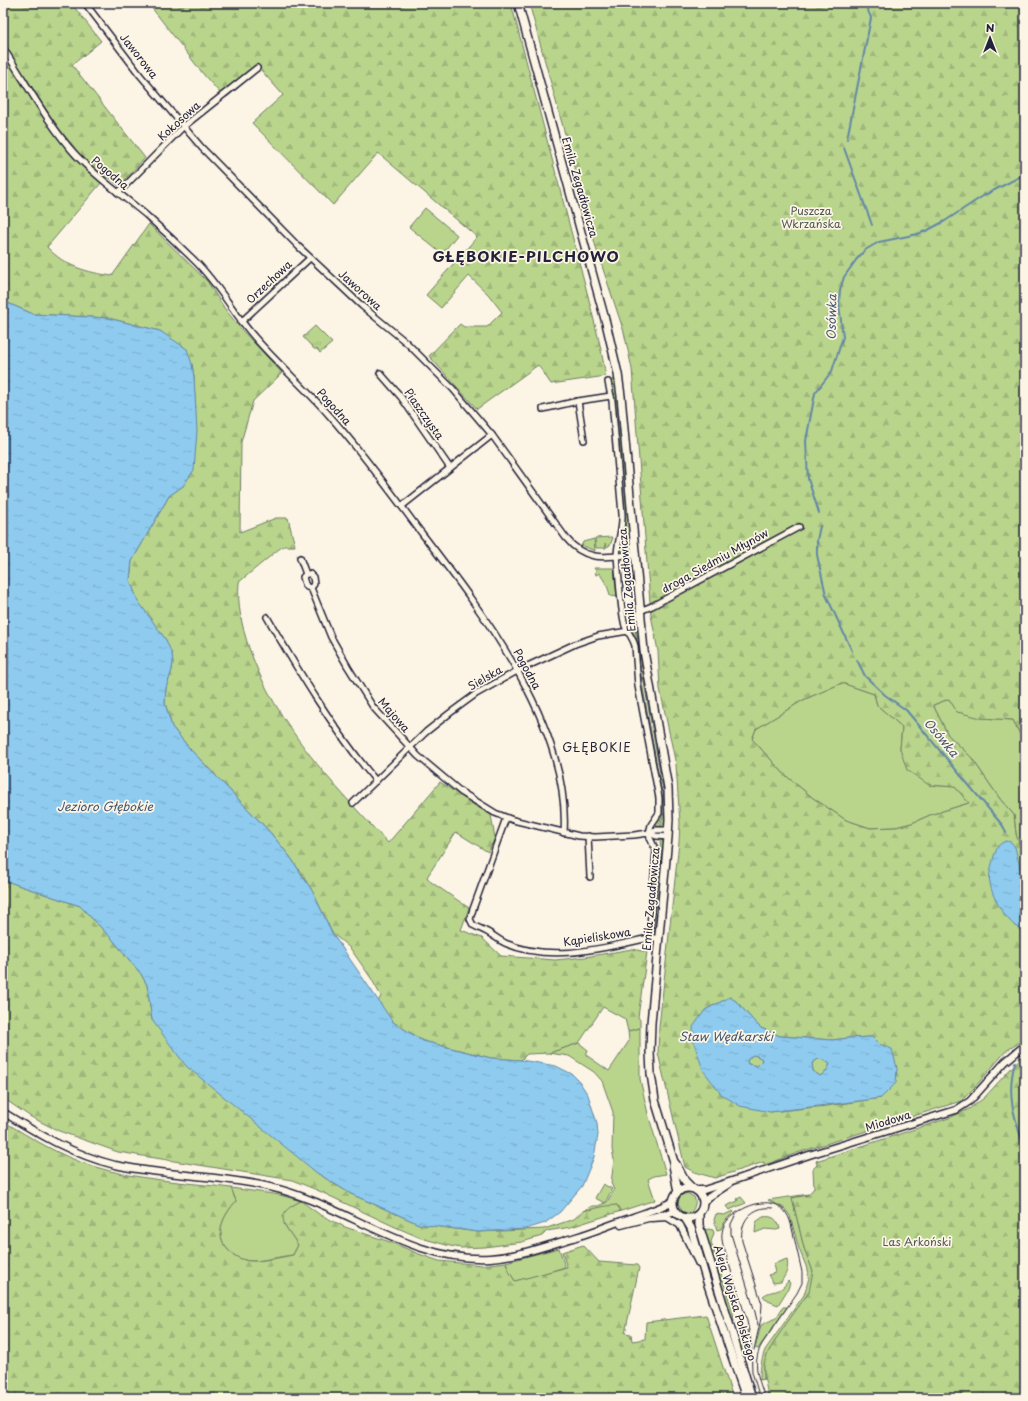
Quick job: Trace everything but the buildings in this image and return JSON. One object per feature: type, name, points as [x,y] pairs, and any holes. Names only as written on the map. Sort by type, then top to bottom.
[{"type":"main road","name":"Emila Zegadłowicza","points":[[518,3],[617,368],[625,429],[640,611],[647,674],[668,788],[669,833],[650,1032],[650,1063],[656,1103],[674,1162],[685,1182],[695,1189]]},
{"type":"main road","name":"Emila Zegadłowicza","points":[[674,1162],[673,1165],[678,1192]]},
{"type":"main road","points":[[683,1189],[695,1189],[702,1195],[702,1209],[698,1215],[691,1218],[685,1218],[676,1211],[673,1201],[678,1192],[683,1189]]},
{"type":"main road","name":"Aleja Wojska Polskiego","points":[[698,1215],[699,1226],[752,1398]]},
{"type":"main road","name":"Aleja Wojska Polskiego","points":[[685,1218],[691,1228],[706,1279],[746,1398]]},
{"type":"street","name":"Jaworowa","points":[[85,3],[140,75],[183,127],[310,258],[362,306],[407,344],[459,396],[492,435],[573,546],[582,552],[594,556],[636,554]]},
{"type":"street","name":"Pogodna","points":[[3,48],[64,141],[87,167],[161,228],[200,266],[241,322],[328,413],[356,446],[476,606],[517,671],[536,708],[548,737],[563,798],[564,833]]},
{"type":"street","name":"Kokosowa","points":[[118,193],[183,127],[257,68]]},
{"type":"street","name":"Orzechowa","points":[[241,322],[310,258]]},
{"type":"street","name":"Piaszczysta","points":[[380,373],[401,396],[450,468]]},
{"type":"street","points":[[608,382],[611,396],[622,514],[622,528],[617,556],[624,620],[628,631],[634,640],[638,686],[659,798],[659,813],[651,824],[649,833],[656,851],[649,938]]},
{"type":"street","points":[[543,409],[578,401],[611,396]]},
{"type":"street","points":[[578,401],[584,440]]},
{"type":"street","points":[[402,506],[492,435]]},
{"type":"street","name":"droga Siedmiu Młynów","points":[[640,611],[652,606],[798,527]]},
{"type":"street","name":"Majowa","points":[[300,558],[306,574]]},
{"type":"street","name":"Majowa","points":[[306,574],[310,574],[313,577],[314,584],[311,588]]},
{"type":"street","name":"Majowa","points":[[306,574],[303,577],[304,584],[311,588],[326,625],[350,672],[373,707],[409,747],[427,765],[451,785],[485,807],[506,818],[564,833],[588,836],[649,833],[656,830],[669,833]]},
{"type":"street","points":[[267,617],[293,662],[328,717],[356,757],[376,781]]},
{"type":"street","name":"Sielska","points":[[354,804],[409,747],[462,703],[517,671],[582,641],[598,636],[628,631]]},
{"type":"street","name":"Kąpieliskowa","points":[[506,818],[473,909],[470,919],[473,925],[504,943],[534,951],[555,953],[575,953],[649,938],[659,938]]},
{"type":"street","points":[[588,836],[590,877]]},
{"type":"street","name":"Miodowa","points":[[695,1189],[704,1190],[956,1110],[972,1099],[1005,1062],[1025,1045]]},
{"type":"street","points":[[3,1112],[51,1141],[93,1158],[134,1168],[243,1182],[281,1189],[313,1201],[417,1246],[449,1256],[477,1259],[505,1256],[533,1250],[596,1230],[673,1201]]},
{"type":"street","name":"Miodowa","points":[[703,1203],[709,1197],[735,1180]]},
{"type":"street","points":[[596,1230],[676,1211]]},
{"type":"street","points":[[651,1218],[667,1217],[680,1225],[686,1234],[706,1279]]},
{"type":"green space","points":[[3,3],[71,3],[101,41],[72,65],[145,158],[119,186],[107,176],[47,247],[61,259],[77,268],[112,276],[149,224],[207,281],[225,309],[241,329],[282,373],[253,401],[241,442],[240,532],[276,518],[288,518],[295,546],[284,546],[279,549],[239,582],[239,607],[246,640],[260,676],[274,703],[308,753],[347,799],[388,843],[440,782],[491,815],[495,838],[488,852],[456,832],[427,877],[431,882],[469,908],[461,930],[482,938],[501,956],[555,960],[585,957],[632,949],[647,952],[638,1017],[640,1020],[640,1028],[628,1031],[625,1019],[603,1007],[579,1043],[549,1053],[527,1054],[521,1060],[491,1058],[423,1041],[393,1022],[378,1002],[381,996],[371,978],[350,948],[332,933],[313,892],[291,858],[269,831],[190,749],[172,727],[165,703],[166,688],[173,662],[166,640],[137,601],[130,580],[132,561],[169,496],[183,486],[195,402],[192,364],[169,338],[160,331],[108,318],[33,314],[3,301]]},
{"type":"green space","points":[[148,3],[511,3],[588,296],[606,376],[551,384],[538,365],[477,409],[429,356],[460,324],[464,327],[487,327],[502,312],[488,294],[469,276],[441,308],[426,295],[477,237],[378,153],[333,205],[252,123],[283,95],[260,69],[227,97],[219,92],[204,75]]},
{"type":"green space","name":"Puszcza Wkrzańska","points":[[529,3],[1025,3],[1025,738],[1020,734],[1013,720],[981,718],[957,712],[949,699],[933,705],[948,735],[971,757],[1000,799],[1014,815],[1016,834],[1020,846],[1025,846],[1025,888],[1021,866],[1020,930],[1025,932],[1025,1039],[1006,1051],[961,1101],[797,1153],[765,1165],[764,1162],[715,1178],[694,1172],[685,1167],[658,1053],[659,1027],[679,842],[680,823],[676,765],[660,689],[658,651],[651,615],[632,369],[624,332],[597,251]],"holes":[[[842,683],[874,694],[877,705],[902,727],[900,749],[907,770],[929,785],[955,787],[969,803],[930,815],[912,823],[896,827],[870,828],[846,820],[813,798],[785,775],[752,739],[756,729],[803,700]],[[730,997],[737,1002],[761,1028],[780,1036],[832,1040],[872,1037],[879,1044],[881,1098],[770,1112],[705,1010]]]},
{"type":"green space","points":[[425,208],[457,235],[442,254],[409,227]]},
{"type":"green space","points":[[315,326],[332,343],[320,353],[303,337]]},
{"type":"green space","points":[[616,378],[619,397],[631,544],[629,550],[626,552],[622,551],[620,548],[625,524],[615,403],[611,381]]},
{"type":"green space","points":[[595,538],[613,538],[610,545],[607,547],[605,543],[606,548],[596,548]]},
{"type":"green space","points":[[594,539],[595,551],[581,545],[583,542]]},
{"type":"green space","points":[[594,568],[614,568],[617,597],[610,596],[609,590],[604,581],[599,573],[597,575],[595,574],[596,571]]},
{"type":"green space","points":[[638,627],[665,791],[666,822],[660,827],[665,810],[664,796],[645,688],[636,628]]},
{"type":"green space","points":[[635,628],[643,688],[660,781],[641,688],[637,645],[631,629]]},
{"type":"green space","points":[[842,683],[874,694],[877,705],[902,727],[900,749],[929,785],[955,787],[969,803],[930,815],[912,823],[896,827],[870,828],[846,820],[813,798],[785,775],[752,739],[756,729],[803,700]]},
{"type":"green space","points":[[949,699],[981,718],[1013,720],[1020,734],[1025,738],[1025,846],[1020,846],[1016,834],[1014,815],[1000,799],[971,757],[948,735],[933,705]]},
{"type":"green space","points":[[661,789],[663,813],[658,827],[656,823],[662,813]]},
{"type":"green space","points":[[660,840],[663,841],[664,845],[656,931],[654,933],[661,853]]},
{"type":"green space","points":[[3,880],[80,906],[113,940],[141,974],[147,985],[152,1020],[317,1173],[351,1194],[419,1224],[478,1232],[544,1229],[574,1219],[583,1211],[617,1205],[620,1210],[618,1212],[571,1227],[547,1231],[542,1236],[522,1242],[485,1247],[461,1248],[421,1238],[292,1180],[118,1152],[59,1131],[31,1117],[3,1098]]},
{"type":"green space","points":[[640,1028],[640,1079],[648,1114],[666,1174],[654,1176],[648,1179],[655,1200],[618,1212],[620,1210],[617,1205],[583,1211],[592,1206],[598,1206],[607,1202],[614,1190],[611,1183],[614,1160],[612,1149],[613,1112],[602,1081],[594,1072],[569,1056],[549,1053],[579,1043],[588,1050],[586,1055],[609,1071],[629,1041],[628,1031]]},
{"type":"green space","name":"Las Arkoński","points":[[1025,1053],[1025,1398],[769,1398],[764,1373],[766,1358],[776,1338],[809,1292],[813,1271],[804,1248],[792,1198],[808,1195],[814,1188],[813,1169],[817,1165],[816,1161],[949,1118],[969,1109],[984,1098]]},
{"type":"green space","points":[[753,1055],[762,1059],[757,1066],[748,1064],[747,1062]]},
{"type":"green space","points":[[818,1059],[824,1060],[830,1064],[826,1072],[820,1076],[813,1071],[812,1063]]},
{"type":"green space","points":[[3,1121],[57,1152],[80,1162],[109,1171],[144,1178],[231,1188],[236,1201],[224,1218],[221,1237],[230,1252],[247,1260],[259,1261],[293,1255],[298,1245],[285,1226],[283,1216],[292,1206],[301,1201],[319,1214],[345,1227],[393,1243],[439,1261],[482,1265],[506,1262],[508,1270],[515,1281],[567,1267],[562,1252],[583,1245],[599,1262],[637,1265],[639,1268],[625,1333],[631,1334],[632,1341],[645,1339],[646,1322],[706,1315],[733,1398],[3,1398]]},
{"type":"green space","points":[[603,1184],[612,1189],[605,1203],[595,1198]]},
{"type":"green space","points":[[231,1188],[280,1195],[301,1201],[292,1206],[284,1224],[298,1245],[293,1255],[259,1261],[250,1261],[238,1257],[228,1250],[221,1237],[221,1231],[224,1218],[236,1201]]},
{"type":"green space","points":[[687,1193],[694,1197],[695,1202],[694,1208],[689,1214],[682,1211],[678,1203],[680,1196]]},
{"type":"green space","points":[[809,1194],[792,1198],[804,1248],[813,1271],[812,1283],[809,1292],[768,1352],[764,1364],[764,1379],[760,1380],[761,1365],[765,1350],[804,1295],[809,1278],[790,1216],[784,1208],[768,1200]]},
{"type":"green space","points":[[741,1197],[746,1203],[729,1210],[726,1206],[738,1201],[737,1199]]},
{"type":"green space","points":[[733,1211],[734,1212],[725,1221],[721,1229],[717,1230],[714,1220],[716,1214],[724,1215]]},
{"type":"green space","points":[[763,1217],[770,1217],[774,1219],[778,1223],[780,1229],[765,1229],[755,1233],[756,1222]]},
{"type":"green space","points":[[708,1229],[713,1230],[714,1233],[711,1242],[733,1312],[734,1322],[727,1311],[720,1280],[704,1231]]},
{"type":"green space","points":[[559,1248],[565,1267],[515,1281],[508,1270],[506,1262]]},
{"type":"green space","points":[[787,1259],[788,1263],[786,1274],[781,1282],[773,1283],[768,1275],[775,1273],[773,1264]]},
{"type":"green space","points":[[788,1281],[790,1283],[788,1289],[778,1305],[768,1301],[763,1296],[781,1289]]},
{"type":"green space","points":[[783,1307],[787,1307],[758,1349],[755,1348],[761,1325],[776,1318]]},
{"type":"green space","points":[[748,1330],[750,1357],[741,1356],[738,1340],[742,1333]]},
{"type":"water","name":"Jezioro Głębokie","points":[[3,301],[33,314],[108,318],[160,331],[187,349],[192,364],[194,377],[197,430],[194,470],[183,486],[169,496],[132,561],[130,580],[138,601],[166,640],[172,654],[172,670],[166,688],[165,703],[172,727],[190,749],[269,831],[291,858],[313,892],[332,933],[393,1022],[423,1041],[491,1058],[521,1060],[556,1066],[572,1074],[579,1081],[588,1095],[597,1123],[598,1135],[594,1157],[582,1186],[560,1212],[545,1223],[526,1229],[478,1232],[419,1224],[351,1194],[317,1173],[186,1066],[152,1020],[147,985],[141,974],[113,940],[80,906],[3,880]]},
{"type":"water","points":[[1007,841],[1011,842],[1015,847],[1025,888],[1025,932],[1019,929],[1007,918],[994,897],[991,889],[990,873],[994,856],[998,846]]},
{"type":"water","name":"Staw Wędkarski","points":[[730,997],[737,1002],[761,1028],[780,1036],[832,1040],[872,1037],[879,1044],[892,1049],[897,1068],[896,1083],[881,1098],[770,1112],[740,1106],[721,1094],[703,1070],[694,1043],[693,1027],[705,1010]],"holes":[[[753,1055],[762,1059],[757,1066],[748,1064],[747,1062]],[[818,1059],[824,1060],[830,1064],[826,1072],[820,1076],[813,1071],[812,1063]]]},
{"type":"waterway","points":[[847,139],[871,18],[865,3]]},
{"type":"waterway","points":[[844,148],[872,225]]},
{"type":"waterway","name":"Osówka","points":[[819,513],[808,479],[806,441],[815,393],[832,371],[843,337],[839,304],[840,290],[844,277],[865,250],[879,242],[918,234],[928,230],[945,221],[983,196],[1025,174]]},
{"type":"waterway","name":"Osówka","points":[[820,526],[817,540],[817,555],[826,595],[852,651]]},
{"type":"waterway","name":"Osówka","points":[[857,660],[865,676],[885,695],[906,710],[1003,826],[1006,833]]},
{"type":"waterway","name":"Osówka","points":[[1015,1062],[1011,1085],[1012,1106],[1025,1149]]},
{"type":"tram line","points":[[760,1398],[752,1372],[751,1341],[747,1321],[723,1245],[722,1231],[727,1221],[735,1213],[754,1204],[768,1203],[779,1206],[788,1216],[802,1272],[802,1283],[797,1293],[762,1344],[759,1351],[757,1358],[757,1371],[765,1398]]},
{"type":"tram line","points":[[754,1350],[761,1318],[762,1304],[742,1241],[742,1234],[745,1221],[749,1216],[759,1209],[773,1208]]},
{"type":"tram line","points":[[736,1214],[731,1224],[731,1234],[758,1325]]},
{"type":"district","name":"GŁĘBOKIE-PILCHOWO","points":[[526,257]]},
{"type":"district","name":"GŁĘBOKIE","points":[[597,748]]}]
